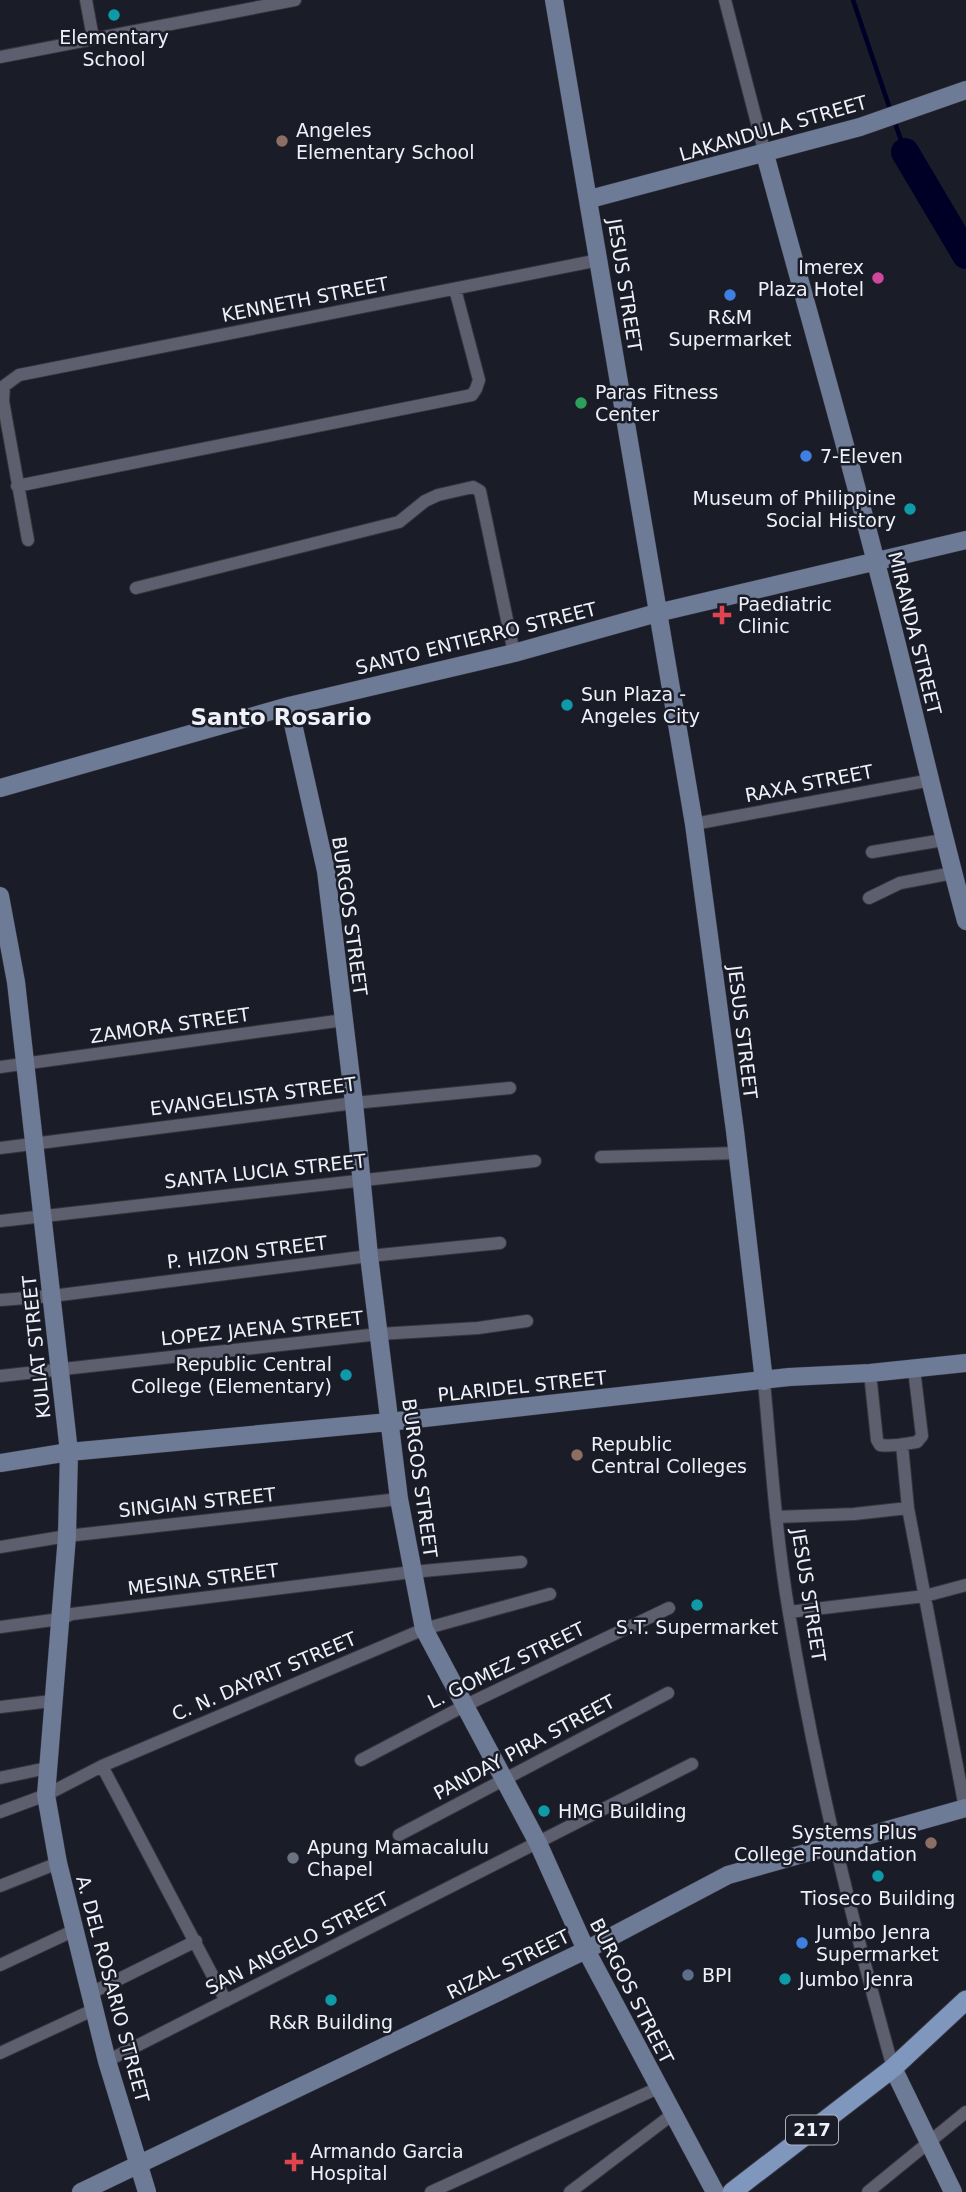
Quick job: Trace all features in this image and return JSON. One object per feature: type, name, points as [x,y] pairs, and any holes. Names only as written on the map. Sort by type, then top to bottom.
[{"type":"main road","name":"217","points":[[732,2192],[893,2067],[966,2000]]},
{"type":"street","points":[[86,0],[93,38]]},
{"type":"street","points":[[0,57],[249,4],[295,0]]},
{"type":"street","name":"JESUS STREET","points":[[554,0],[694,824],[737,1153],[764,1381],[776,1517],[789,1612],[834,1843],[893,2067]]},
{"type":"street","points":[[726,0],[765,154]]},
{"type":"street","name":"LAKANDULA STREET","points":[[590,200],[860,127],[966,90]]},
{"type":"street","name":"MIRANDA STREET","points":[[765,154],[875,561],[931,780],[943,840],[966,921]]},
{"type":"street","name":"KENNETH STREET","points":[[17,486],[3,393],[4,386],[19,375],[599,260]]},
{"type":"street","points":[[28,540],[17,486],[472,395],[479,380],[455,289]]},
{"type":"street","points":[[136,588],[399,522],[425,501],[438,495],[473,487],[480,491],[514,653]]},
{"type":"street","name":"SANTO ENTIERRO STREET","points":[[0,788],[289,706],[514,653],[657,613],[966,540]]},
{"type":"street","name":"BURGOS STREET","points":[[289,706],[326,872],[389,1422],[399,1499],[424,1629],[538,1843],[586,1950],[715,2192]]},
{"type":"street","name":"RAXA STREET","points":[[694,824],[931,780]]},
{"type":"street","points":[[872,852],[943,840]]},
{"type":"street","points":[[869,898],[900,883],[953,873]]},
{"type":"street","name":"KULIAT STREET","points":[[0,896],[16,982],[69,1452],[66,1536],[46,1795]]},
{"type":"street","name":"ZAMORA STREET","points":[[0,1067],[344,1020]]},
{"type":"street","name":"EVANGELISTA STREET","points":[[0,1148],[354,1103],[510,1087]]},
{"type":"street","points":[[601,1157],[737,1153]]},
{"type":"street","name":"SANTA LUCIA STREET","points":[[0,1221],[535,1161]]},
{"type":"street","name":"P. HIZON STREET","points":[[0,1300],[500,1243]]},
{"type":"street","name":"LOPEZ JAENA STREET","points":[[0,1376],[379,1334],[478,1328],[527,1321]]},
{"type":"street","name":"PLARIDEL STREET","points":[[0,1463],[69,1452],[966,1363]]},
{"type":"street","points":[[870,1373],[877,1440],[880,1445],[885,1446],[902,1445],[917,1443],[922,1436],[914,1369]]},
{"type":"street","points":[[902,1445],[908,1507],[965,1808]]},
{"type":"street","name":"SINGIAN STREET","points":[[0,1547],[66,1536],[399,1499]]},
{"type":"street","points":[[776,1517],[877,1513],[908,1507]]},
{"type":"street","name":"MESINA STREET","points":[[0,1626],[60,1619],[72,1614],[412,1572],[521,1562]]},
{"type":"street","points":[[789,1612],[925,1596],[966,1585]]},
{"type":"street","name":"C. N. DAYRIT STREET","points":[[0,1812],[46,1795],[102,1766],[424,1629],[550,1594]]},
{"type":"street","name":"L. GOMEZ STREET","points":[[361,1760],[464,1706],[669,1608]]},
{"type":"street","name":"PANDAY PIRA STREET","points":[[399,1835],[668,1693]]},
{"type":"street","points":[[0,1707],[52,1701]]},
{"type":"street","name":"SAN ANGELO STREET","points":[[107,2062],[692,1764]]},
{"type":"street","points":[[102,1766],[226,2001]]},
{"type":"street","points":[[0,1778],[47,1768]]},
{"type":"street","name":"A. DEL ROSARIO STREET","points":[[46,1795],[58,1863],[107,2062],[147,2192]]},
{"type":"street","name":"RIZAL STREET","points":[[80,2192],[586,1950],[728,1875],[965,1808]]},
{"type":"street","points":[[0,1886],[58,1863]]},
{"type":"street","points":[[0,1965],[75,1930]]},
{"type":"street","points":[[0,2053],[196,1941]]},
{"type":"street","points":[[893,2067],[953,2192]]},
{"type":"street","points":[[431,2192],[659,2088]]},
{"type":"street","points":[[868,2192],[966,2112]]},
{"type":"street","points":[[570,2192],[673,2114]]},
{"type":"waterway","points":[[853,0],[891,112]]},
{"type":"waterway","points":[[894,120],[905,152]]},
{"type":"waterway","points":[[905,152],[966,255]]},
{"type":"place","name":"Elementary School","points":[[114,15]]},
{"type":"place","name":"Angeles Elementary School","points":[[282,141]]},
{"type":"place","name":"Imerex Plaza Hotel","points":[[878,278]]},
{"type":"place","name":"R&M Supermarket","points":[[730,295]]},
{"type":"place","name":"Paras Fitness Center","points":[[581,403]]},
{"type":"place","name":"7-Eleven","points":[[806,456]]},
{"type":"place","name":"Museum of Philippine Social History","points":[[910,509]]},
{"type":"place","name":"Paediatric Clinic","points":[[722,615]]},
{"type":"place","name":"Sun Plaza - Angeles City","points":[[567,705]]},
{"type":"place","name":"Republic Central College (Elementary)","points":[[346,1375]]},
{"type":"place","name":"Republic Central Colleges","points":[[577,1455]]},
{"type":"place","name":"S.T. Supermarket","points":[[697,1605]]},
{"type":"place","name":"HMG Building","points":[[544,1811]]},
{"type":"place","name":"Systems Plus College Foundation","points":[[931,1843]]},
{"type":"place","name":"Apung Mamacalulu Chapel","points":[[293,1858]]},
{"type":"place","name":"Tioseco Building","points":[[878,1876]]},
{"type":"place","name":"Jumbo Jenra Supermarket","points":[[802,1943]]},
{"type":"place","name":"BPI","points":[[688,1975]]},
{"type":"place","name":"Jumbo Jenra","points":[[785,1979]]},
{"type":"place","name":"R&R Building","points":[[331,2000]]},
{"type":"place","name":"Armando Garcia Hospital","points":[[294,2162]]},
{"type":"district","name":"Santo Rosario","points":[[281,717]]}]
